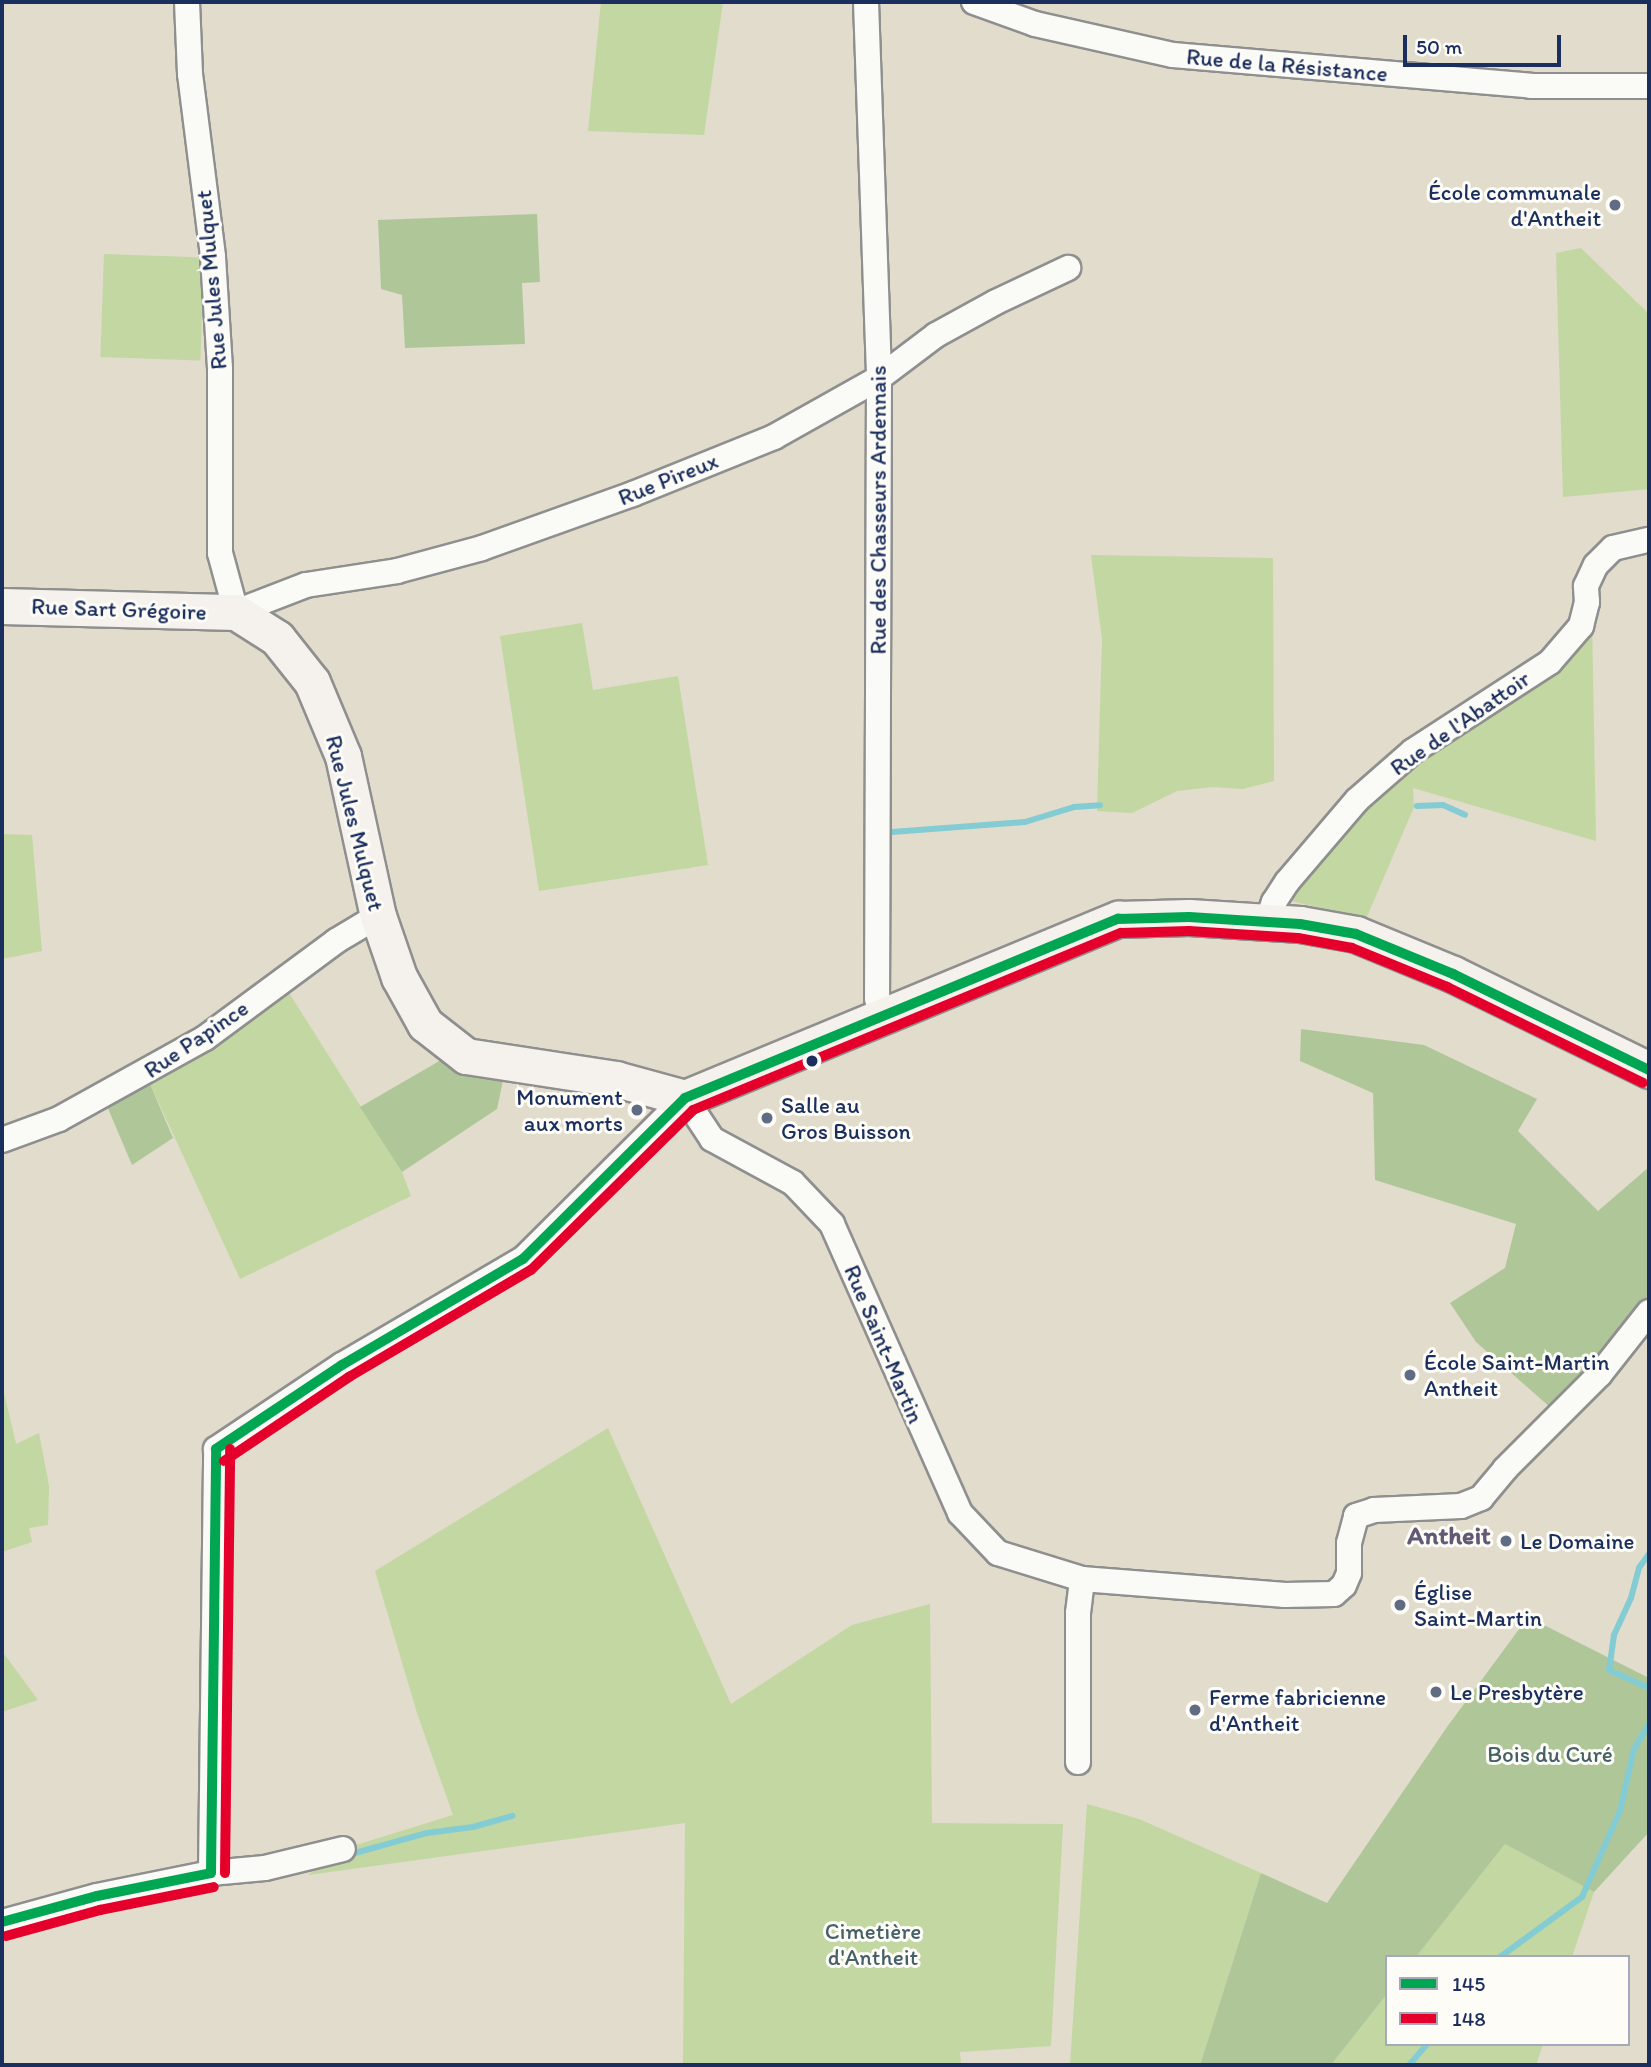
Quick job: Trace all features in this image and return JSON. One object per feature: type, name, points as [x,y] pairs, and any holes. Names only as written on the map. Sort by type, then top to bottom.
[{"type":"street","name":"Rue Jules Mulquet","points":[[187,2],[190,74],[213,257],[220,369],[220,553],[236,612],[277,638],[312,681],[343,757],[378,916],[399,977],[425,1024],[466,1056],[616,1079],[685,1098]]},
{"type":"street","name":"Rue des Chasseurs Ardennais","points":[[866,2],[879,378],[877,998],[881,1019]]},
{"type":"street","name":"Rue de la Résistance","points":[[974,2],[1035,24],[1173,55],[1531,86],[1649,86]]},
{"type":"street","name":"Rue Pireux","points":[[236,612],[306,586],[397,571],[482,548],[633,494],[774,437],[879,378],[936,335],[996,302],[1068,268]]},
{"type":"street","name":"Rue de l'Abattoir","points":[[1267,922],[1274,902],[1287,882],[1357,800],[1413,751],[1550,662],[1581,626],[1587,602],[1586,586],[1596,565],[1613,548],[1649,540]]},
{"type":"street","name":"Rue Sart Grégoire","points":[[2,606],[236,612]]},
{"type":"street","name":"Rue Papince","points":[[2,1140],[59,1119],[205,1038],[336,941],[378,916]]},
{"type":"street","points":[[211,1873],[216,1448],[342,1365],[523,1259],[685,1098],[1118,919],[1189,917],[1300,923],[1356,933],[1453,974],[1649,1070]]},
{"type":"street","name":"Rue Saint-Martin","points":[[685,1098],[712,1139],[793,1183],[832,1224],[960,1513],[998,1553],[1082,1580],[1285,1595],[1334,1594],[1344,1585],[1349,1573],[1349,1543],[1356,1516],[1374,1510],[1461,1506],[1482,1498],[1505,1469],[1600,1374],[1649,1312]]},
{"type":"street","points":[[1078,1762],[1079,1613],[1082,1580]]},
{"type":"street","points":[[2,1922],[97,1896],[211,1873],[265,1868],[342,1849]]},
{"type":"green space","points":[[601,2],[723,2],[704,135],[588,131]]},
{"type":"green space","points":[[537,214],[540,282],[522,283],[525,344],[405,348],[402,295],[381,289],[378,220]]},
{"type":"green space","points":[[1581,248],[1649,314],[1649,489],[1563,497],[1556,253]]},
{"type":"green space","points":[[104,254],[204,257],[200,360],[100,357]]},
{"type":"green space","points":[[1091,555],[1273,558],[1274,781],[1243,789],[1212,787],[1177,791],[1132,813],[1097,811],[1102,639]]},
{"type":"green space","points":[[1592,620],[1596,841],[1413,788],[1414,807],[1366,919],[1287,900],[1348,818]]},
{"type":"green space","points":[[582,623],[593,690],[678,676],[708,865],[539,891],[500,636]]},
{"type":"green space","points":[[2,834],[32,835],[42,951],[2,959]]},
{"type":"green space","points":[[286,988],[402,1172],[411,1196],[240,1279],[150,1084]]},
{"type":"green space","points":[[1301,1029],[1424,1045],[1537,1099],[1518,1131],[1598,1211],[1649,1167],[1649,1297],[1595,1370],[1551,1408],[1476,1342],[1450,1303],[1505,1268],[1516,1224],[1375,1180],[1373,1093],[1300,1061]]},
{"type":"green space","points":[[448,1056],[505,1071],[497,1109],[402,1172],[360,1107]]},
{"type":"green space","points":[[150,1084],[173,1138],[132,1165],[107,1106]]},
{"type":"green space","points":[[2,1384],[16,1444],[39,1433],[49,1486],[48,1525],[29,1528],[32,1542],[2,1552]]},
{"type":"green space","name":"Cimetière d'Antheit","points":[[608,1428],[731,1704],[852,1625],[930,1604],[932,1823],[1063,1824],[1051,2046],[960,2052],[961,2065],[683,2065],[685,1823],[308,1875],[343,1849],[453,1815],[417,1713],[375,1571]]},
{"type":"green space","name":"Bois du Curé","points":[[1528,1617],[1649,1678],[1649,1832],[1594,1892],[1505,1844],[1418,1955],[1385,1955],[1385,1997],[1331,2065],[1200,2065],[1261,1873],[1327,1903],[1447,1727]]},
{"type":"green space","points":[[2,1651],[38,1700],[2,1712]]},
{"type":"green space","points":[[1087,1804],[1139,1819],[1261,1873],[1200,2065],[1070,2065]]},
{"type":"green space","points":[[1505,1844],[1594,1892],[1573,1955],[1418,1955]]},
{"type":"green space","points":[[1385,1997],[1385,2046],[1542,2046],[1536,2065],[1331,2065]]},
{"type":"waterway","points":[[892,832],[1025,822],[1074,807],[1100,805]]},
{"type":"waterway","points":[[1417,806],[1443,805],[1465,815]]},
{"type":"waterway","points":[[1649,1554],[1639,1568],[1631,1598],[1614,1635],[1609,1670],[1649,1688]]},
{"type":"waterway","points":[[1503,1955],[1582,1897],[1620,1811],[1634,1749],[1649,1724]]},
{"type":"waterway","points":[[348,1855],[427,1833],[473,1827],[512,1816]]},
{"type":"waterway","points":[[1409,2065],[1425,2046]]},
{"type":"transit line","name":"145","points":[[216,1449],[342,1365],[523,1259],[685,1098],[1118,919],[1189,917],[1300,924],[1356,934],[1453,974],[1649,1070]]},
{"type":"transit line","name":"148","points":[[224,1461],[349,1377],[531,1270],[693,1110],[1121,933],[1189,931],[1298,938],[1352,948],[1447,987],[1643,1083]]},
{"type":"transit line","name":"145","points":[[211,1873],[216,1449]]},
{"type":"transit line","name":"148","points":[[225,1873],[230,1449]]},
{"type":"transit line","name":"145","points":[[2,1922],[97,1896],[211,1873]]},
{"type":"transit line","name":"148","points":[[6,1936],[100,1910],[214,1887]]},
{"type":"place","name":"École communale d'Antheit","points":[[1615,205]]},
{"type":"place","name":"Monument aux morts","points":[[637,1110]]},
{"type":"place","name":"Salle au Gros Buisson","points":[[767,1118]]},
{"type":"place","name":"École Saint-Martin Antheit","points":[[1410,1375]]},
{"type":"place","name":"Le Domaine","points":[[1506,1541]]},
{"type":"place","name":"Église Saint-Martin","points":[[1400,1605]]},
{"type":"place","name":"Le Presbytère","points":[[1436,1692]]},
{"type":"place","name":"Ferme fabricienne d'Antheit","points":[[1195,1710]]},
{"type":"district","name":"Antheit","points":[[1449,1536]]}]
